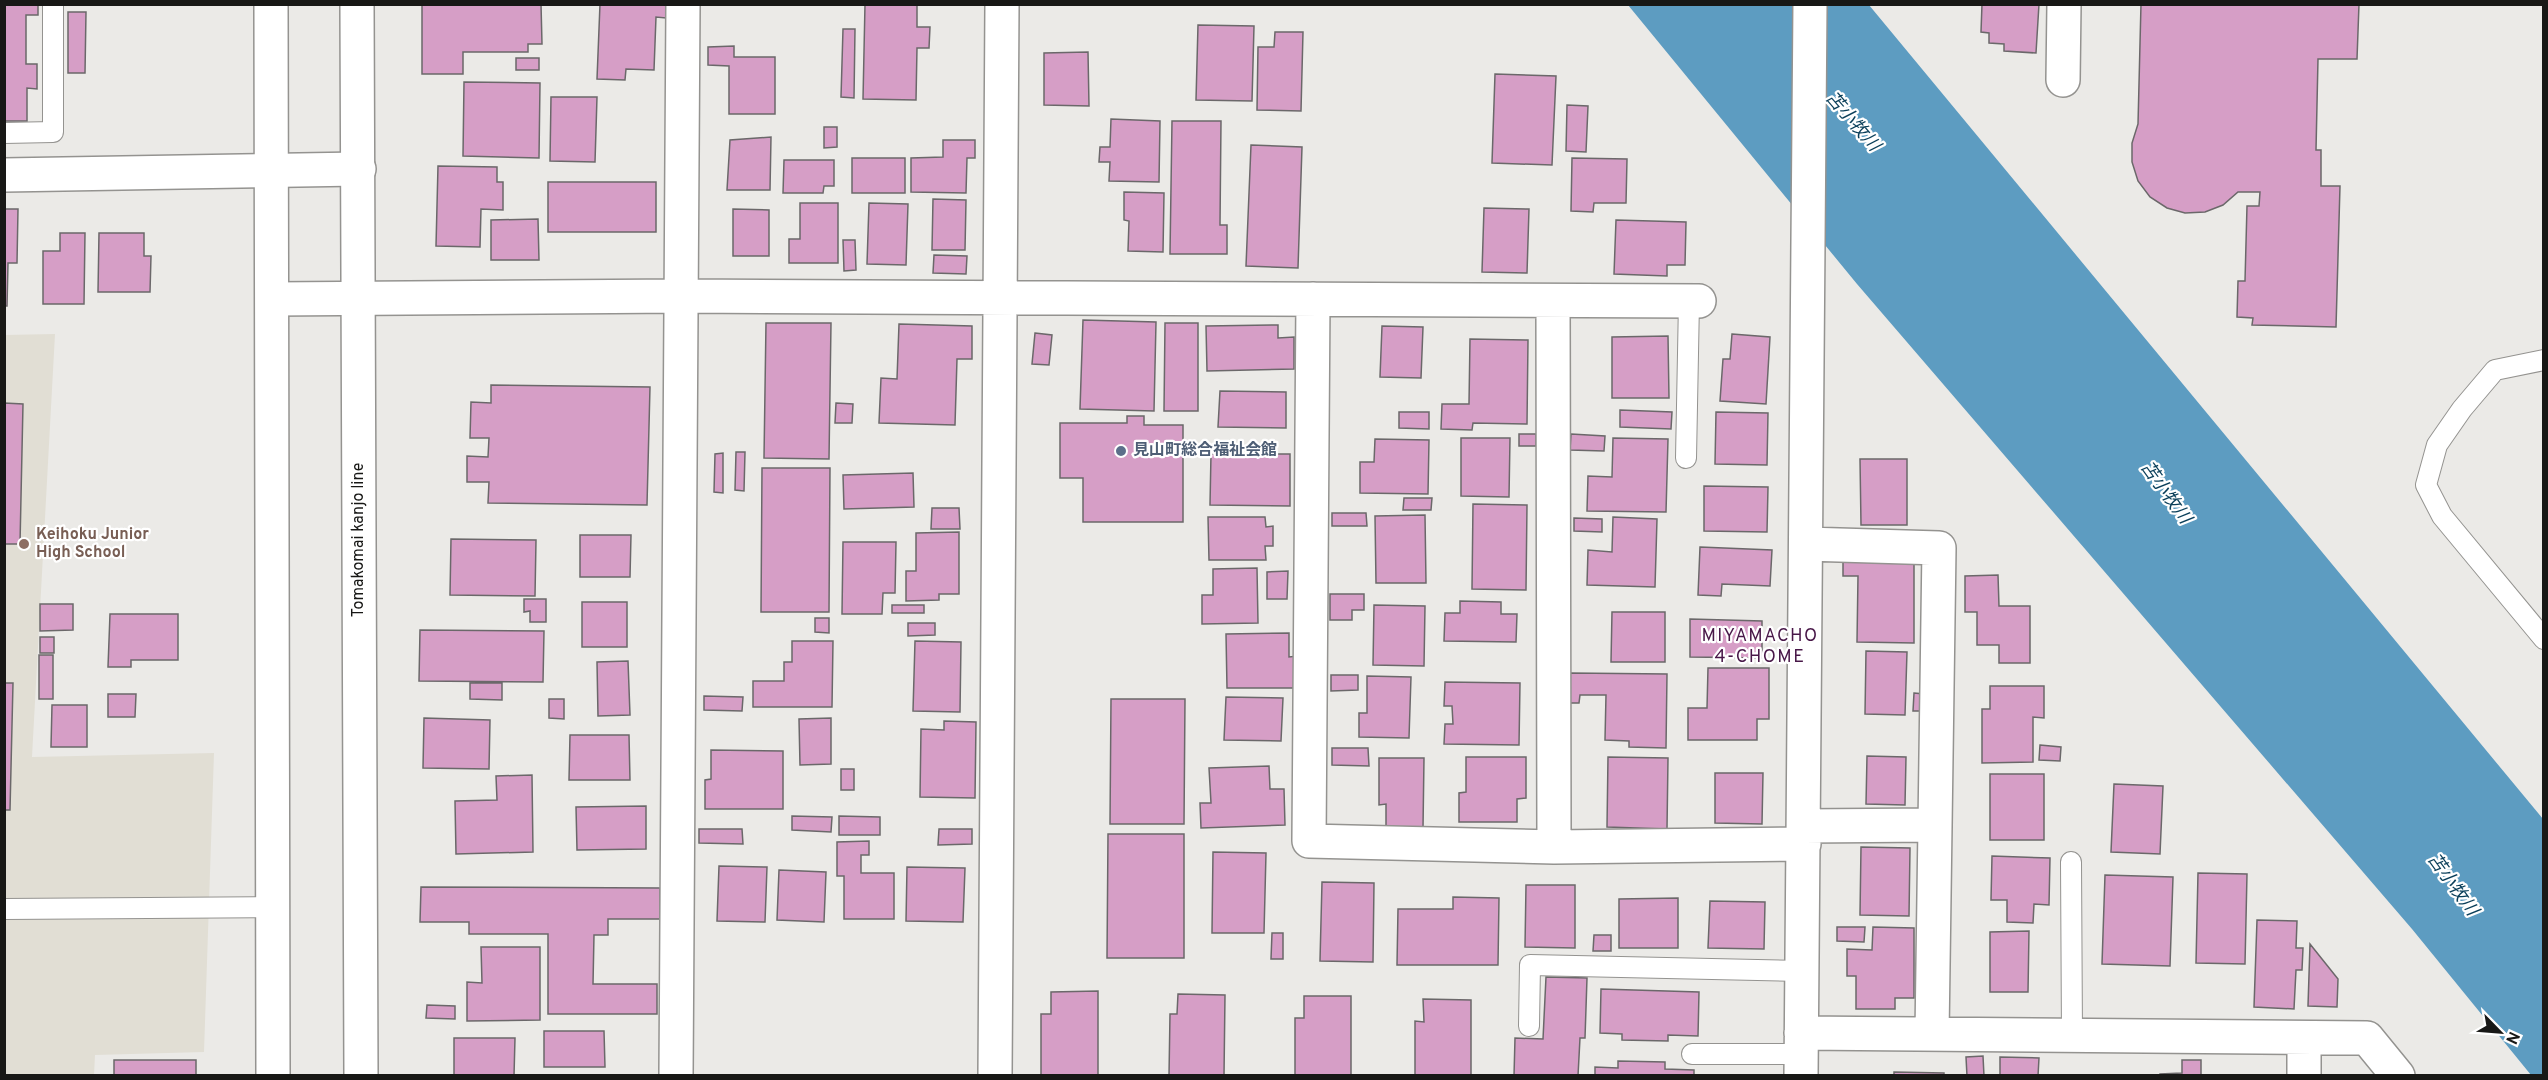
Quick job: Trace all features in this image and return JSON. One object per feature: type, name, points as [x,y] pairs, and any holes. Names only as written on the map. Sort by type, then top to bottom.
[{"type":"street","points":[[271,4],[273,1076]]},
{"type":"street","name":"Tomakomai kanjo line","points":[[357,4],[361,1076]]},
{"type":"street","points":[[676,1076],[683,4]]},
{"type":"street","points":[[995,1076],[1002,4]]},
{"type":"street","points":[[1810,4],[1801,1054],[1932,1034],[2367,1038],[2398,1076]]},
{"type":"street","points":[[2063,80],[2064,4]]},
{"type":"street","points":[[4,175],[359,170]]},
{"type":"street","points":[[273,299],[681,296],[1694,301]]},
{"type":"street","points":[[1313,298],[1309,841],[1554,847],[1804,835],[1935,825]]},
{"type":"street","points":[[1553,302],[1554,847]]},
{"type":"street","points":[[1806,544],[1940,548],[1932,1034]]},
{"type":"street","points":[[2304,1038],[2304,1076]]},
{"type":"lane","points":[[4,133],[53,132],[53,4]]},
{"type":"lane","points":[[1686,458],[1694,301]]},
{"type":"lane","points":[[2544,360],[2495,370],[2437,445],[2426,485],[2442,516],[2544,639]]},
{"type":"lane","points":[[2071,862],[2073,1035]]},
{"type":"lane","points":[[4,909],[273,907]]},
{"type":"lane","points":[[1529,1026],[1530,965],[1802,971]]},
{"type":"lane","points":[[1692,1054],[1801,1054]]},
{"type":"shaded area","name":"Keihoku Junior High School","points":[[55,334],[32,757],[214,753],[204,1052],[95,1055],[94,1075],[5,1075],[4,335]]},
{"type":"water","name":"苫小牧川","points":[[1628,5],[1869,5],[2543,819],[2543,1075],[2531,1075],[2412,929],[1857,284]]},
{"type":"building","points":[[4,4],[38,4],[38,15],[26,15],[26,64],[37,64],[37,89],[27,88],[27,121],[4,121]]},
{"type":"building","points":[[422,4],[541,4],[542,44],[528,44],[528,52],[463,52],[463,74],[422,74]]},
{"type":"building","points":[[600,4],[666,4],[666,18],[656,17],[654,70],[626,69],[625,80],[597,79]]},
{"type":"building","points":[[865,4],[917,4],[917,27],[930,27],[929,48],[917,48],[916,100],[863,99]]},
{"type":"building","points":[[1982,4],[2039,4],[2036,53],[2004,51],[2004,44],[1989,43],[1989,33],[1981,32]]},
{"type":"building","points":[[2141,4],[2359,4],[2357,59],[2318,59],[2316,150],[2321,150],[2321,186],[2340,186],[2336,327],[2252,325],[2253,318],[2237,317],[2238,281],[2245,281],[2247,206],[2259,206],[2260,192],[2238,192],[2223,205],[2205,212],[2185,213],[2167,208],[2150,197],[2138,181],[2132,162],[2132,143],[2138,124]]},
{"type":"building","points":[[68,12],[86,12],[85,73],[68,73]]},
{"type":"building","points":[[1198,25],[1254,26],[1252,101],[1196,100]]},
{"type":"building","points":[[843,29],[855,29],[854,98],[841,97]]},
{"type":"building","points":[[1275,32],[1303,32],[1301,111],[1257,110],[1258,47],[1274,47]]},
{"type":"building","points":[[734,46],[734,57],[775,57],[775,114],[729,114],[729,66],[708,65],[708,47]]},
{"type":"building","points":[[1088,52],[1089,106],[1044,105],[1044,53]]},
{"type":"building","points":[[516,58],[539,58],[539,70],[516,70]]},
{"type":"building","points":[[1495,74],[1556,76],[1552,165],[1492,163]]},
{"type":"building","points":[[464,82],[540,83],[539,158],[463,156]]},
{"type":"building","points":[[551,97],[597,97],[595,162],[550,161]]},
{"type":"building","points":[[1567,105],[1588,106],[1586,152],[1566,151]]},
{"type":"building","points":[[1111,119],[1160,121],[1159,182],[1109,181],[1110,162],[1099,162],[1100,147],[1110,147]]},
{"type":"building","points":[[1172,121],[1221,121],[1220,225],[1227,225],[1227,254],[1170,254]]},
{"type":"building","points":[[824,127],[837,127],[837,147],[824,148]]},
{"type":"building","points":[[771,137],[770,190],[727,190],[730,140]]},
{"type":"building","points":[[943,140],[975,140],[975,158],[967,158],[966,193],[911,192],[911,158],[943,157]]},
{"type":"building","points":[[1251,145],[1302,147],[1298,268],[1246,266]]},
{"type":"building","points":[[852,158],[905,158],[905,193],[852,193]]},
{"type":"building","points":[[1572,158],[1627,159],[1626,203],[1594,203],[1593,212],[1571,211]]},
{"type":"building","points":[[784,160],[834,160],[834,186],[824,186],[823,193],[783,193]]},
{"type":"building","points":[[438,166],[497,167],[497,182],[503,182],[503,210],[481,209],[480,247],[436,246]]},
{"type":"building","points":[[548,182],[656,182],[656,232],[548,232]]},
{"type":"building","points":[[1124,192],[1164,193],[1163,252],[1128,251],[1129,221],[1124,220]]},
{"type":"building","points":[[933,199],[966,200],[965,250],[932,250]]},
{"type":"building","points":[[800,203],[838,203],[838,263],[789,263],[789,239],[800,239]]},
{"type":"building","points":[[869,203],[908,204],[906,265],[867,264]]},
{"type":"building","points":[[1484,208],[1529,209],[1527,273],[1482,272]]},
{"type":"building","points":[[4,209],[18,209],[17,263],[8,263],[7,306],[4,306]]},
{"type":"building","points":[[733,209],[769,210],[769,256],[733,256]]},
{"type":"building","points":[[538,219],[539,260],[491,260],[491,220]]},
{"type":"building","points":[[1616,220],[1686,222],[1685,265],[1667,265],[1667,276],[1614,274]]},
{"type":"building","points":[[60,233],[85,233],[84,304],[43,304],[43,251],[60,251]]},
{"type":"building","points":[[99,233],[144,233],[144,256],[151,256],[150,292],[98,292]]},
{"type":"building","points":[[843,240],[855,240],[856,270],[844,271]]},
{"type":"building","points":[[934,255],[967,256],[966,274],[933,273]]},
{"type":"building","points":[[1083,320],[1156,322],[1154,411],[1080,409]]},
{"type":"building","points":[[766,323],[831,323],[829,459],[764,458]]},
{"type":"building","points":[[1165,323],[1198,323],[1198,411],[1164,411]]},
{"type":"building","points":[[899,324],[972,326],[972,359],[957,359],[955,425],[879,423],[881,378],[897,379]]},
{"type":"building","points":[[1278,325],[1278,338],[1294,337],[1294,369],[1207,371],[1206,326]]},
{"type":"building","points":[[1382,326],[1423,327],[1421,378],[1380,377]]},
{"type":"building","points":[[1035,333],[1052,335],[1049,365],[1032,364]]},
{"type":"building","points":[[1732,334],[1770,337],[1766,404],[1720,401],[1723,359],[1730,359]]},
{"type":"building","points":[[1668,336],[1669,398],[1612,398],[1612,337]]},
{"type":"building","points":[[1470,339],[1528,340],[1527,424],[1473,423],[1472,430],[1441,429],[1442,404],[1469,404]]},
{"type":"building","points":[[491,385],[650,387],[647,505],[488,503],[489,482],[467,482],[467,456],[488,457],[489,438],[470,438],[471,402],[491,403]]},
{"type":"building","points":[[1220,391],[1286,392],[1286,428],[1218,427]]},
{"type":"building","points":[[4,403],[23,404],[20,544],[4,544]]},
{"type":"building","points":[[836,403],[853,404],[852,423],[835,423]]},
{"type":"building","points":[[1620,410],[1672,412],[1671,429],[1620,427]]},
{"type":"building","points":[[1399,412],[1429,412],[1429,429],[1399,428]]},
{"type":"building","points":[[1716,412],[1768,413],[1767,465],[1715,464]]},
{"type":"building","name":"見山町総合福祉会館","points":[[1127,416],[1144,416],[1144,425],[1183,425],[1183,522],[1083,522],[1083,478],[1060,478],[1060,423],[1127,423]]},
{"type":"building","points":[[1519,434],[1536,434],[1536,446],[1519,446]]},
{"type":"building","points":[[1571,434],[1605,436],[1604,451],[1570,450]]},
{"type":"building","points":[[1461,438],[1510,438],[1509,497],[1461,496]]},
{"type":"building","points":[[1613,438],[1668,439],[1666,512],[1587,511],[1588,476],[1612,477]]},
{"type":"building","points":[[1375,439],[1429,440],[1428,494],[1360,493],[1360,462],[1374,462]]},
{"type":"building","points":[[736,452],[745,452],[744,491],[735,490]]},
{"type":"building","points":[[723,453],[723,493],[714,492],[715,454]]},
{"type":"building","points":[[1211,454],[1290,454],[1290,506],[1210,505]]},
{"type":"building","points":[[1860,459],[1907,459],[1907,525],[1861,525]]},
{"type":"building","points":[[762,468],[830,468],[829,612],[761,612]]},
{"type":"building","points":[[913,473],[914,507],[844,509],[843,475]]},
{"type":"building","points":[[1704,486],[1768,487],[1767,532],[1704,531]]},
{"type":"building","points":[[1404,498],[1432,498],[1431,510],[1403,510]]},
{"type":"building","points":[[1473,504],[1527,505],[1526,590],[1472,589]]},
{"type":"building","points":[[932,508],[959,508],[960,529],[931,529]]},
{"type":"building","points":[[1332,513],[1366,513],[1367,526],[1332,526]]},
{"type":"building","points":[[1425,515],[1426,583],[1376,583],[1375,516]]},
{"type":"building","points":[[1208,517],[1265,517],[1266,527],[1273,526],[1273,546],[1265,546],[1266,560],[1209,560]]},
{"type":"building","points":[[1613,517],[1657,519],[1655,587],[1587,585],[1588,550],[1612,552]]},
{"type":"building","points":[[1574,518],[1602,519],[1602,532],[1574,531]]},
{"type":"building","points":[[959,532],[959,594],[939,594],[939,600],[906,601],[906,571],[916,571],[916,533]]},
{"type":"building","points":[[580,535],[631,535],[630,577],[580,577]]},
{"type":"building","points":[[451,539],[536,540],[535,596],[450,595]]},
{"type":"building","points":[[843,542],[896,542],[895,593],[883,593],[882,614],[842,614]]},
{"type":"building","points":[[1700,547],[1772,550],[1770,586],[1722,584],[1721,596],[1698,595]]},
{"type":"building","points":[[1843,559],[1914,560],[1914,643],[1857,642],[1858,576],[1843,576]]},
{"type":"building","points":[[1257,568],[1258,623],[1202,624],[1202,595],[1213,595],[1213,569]]},
{"type":"building","points":[[1288,571],[1287,599],[1267,599],[1267,572]]},
{"type":"building","points":[[1998,575],[1999,606],[2030,606],[2030,663],[1999,663],[1999,645],[1977,645],[1977,612],[1965,612],[1965,576]]},
{"type":"building","points":[[1330,594],[1364,594],[1364,610],[1352,610],[1352,620],[1330,620]]},
{"type":"building","points":[[524,599],[546,599],[546,622],[530,622],[530,611],[524,612]]},
{"type":"building","points":[[1460,601],[1501,602],[1501,614],[1517,614],[1516,642],[1444,641],[1445,613],[1460,613]]},
{"type":"building","points":[[582,602],[627,602],[627,647],[582,647]]},
{"type":"building","points":[[40,604],[73,604],[73,630],[40,631]]},
{"type":"building","points":[[892,605],[924,605],[924,613],[892,613]]},
{"type":"building","points":[[1374,605],[1425,606],[1424,666],[1373,665]]},
{"type":"building","points":[[1612,612],[1665,612],[1665,662],[1611,662]]},
{"type":"building","points":[[110,614],[178,614],[178,660],[131,660],[131,667],[108,667]]},
{"type":"building","points":[[815,618],[829,618],[829,633],[815,632]]},
{"type":"building","points":[[1690,619],[1762,621],[1762,658],[1690,657]]},
{"type":"building","points":[[908,623],[935,623],[935,635],[908,636]]},
{"type":"building","points":[[420,630],[544,631],[543,682],[419,681]]},
{"type":"building","points":[[1289,633],[1289,657],[1298,656],[1298,688],[1227,688],[1226,634]]},
{"type":"building","points":[[40,637],[54,637],[54,653],[40,653]]},
{"type":"building","points":[[792,641],[833,641],[832,707],[753,707],[753,681],[784,681],[784,662],[792,662]]},
{"type":"building","points":[[915,641],[961,642],[960,712],[913,711]]},
{"type":"building","points":[[1866,651],[1907,652],[1905,715],[1865,714]]},
{"type":"building","points":[[39,655],[53,655],[53,699],[39,699]]},
{"type":"building","points":[[628,661],[630,715],[598,716],[597,662]]},
{"type":"building","points":[[1708,668],[1769,668],[1769,719],[1757,719],[1757,740],[1688,740],[1688,708],[1707,708]]},
{"type":"building","points":[[1570,673],[1667,674],[1666,748],[1629,747],[1629,741],[1605,740],[1606,695],[1580,695],[1579,703],[1570,703]]},
{"type":"building","points":[[1331,675],[1358,675],[1358,690],[1331,691]]},
{"type":"building","points":[[1367,676],[1411,677],[1409,738],[1359,737],[1359,713],[1367,713]]},
{"type":"building","points":[[1445,682],[1520,683],[1519,745],[1444,744],[1445,724],[1453,724],[1452,706],[1444,706]]},
{"type":"building","points":[[4,683],[13,683],[10,810],[4,810]]},
{"type":"building","points":[[470,683],[502,683],[502,700],[470,699]]},
{"type":"building","points":[[1990,686],[2044,686],[2044,718],[2033,717],[2033,762],[1982,763],[1982,709],[1990,709]]},
{"type":"building","points":[[1914,693],[1924,694],[1923,711],[1913,711]]},
{"type":"building","points":[[108,694],[136,694],[135,717],[108,717]]},
{"type":"building","points":[[704,696],[743,697],[742,711],[704,710]]},
{"type":"building","points":[[1226,697],[1283,698],[1281,741],[1224,740]]},
{"type":"building","points":[[549,699],[564,699],[564,719],[549,718]]},
{"type":"building","points":[[1111,699],[1185,699],[1184,824],[1110,824]]},
{"type":"building","points":[[52,705],[87,705],[87,747],[51,747]]},
{"type":"building","points":[[424,718],[490,720],[489,769],[423,768]]},
{"type":"building","points":[[831,718],[831,764],[800,765],[799,719]]},
{"type":"building","points":[[944,721],[976,722],[975,798],[920,797],[921,729],[944,730]]},
{"type":"building","points":[[570,735],[629,735],[630,780],[569,780]]},
{"type":"building","points":[[2040,745],[2061,747],[2060,761],[2039,760]]},
{"type":"building","points":[[1332,748],[1368,748],[1369,766],[1332,765]]},
{"type":"building","points":[[711,750],[783,751],[783,809],[705,809],[705,780],[711,779]]},
{"type":"building","points":[[1867,756],[1906,757],[1905,805],[1866,804]]},
{"type":"building","points":[[1466,757],[1526,757],[1526,798],[1517,799],[1517,822],[1459,822],[1459,793],[1466,792]]},
{"type":"building","points":[[1608,757],[1668,758],[1667,829],[1607,827]]},
{"type":"building","points":[[1379,758],[1424,758],[1423,828],[1386,827],[1386,804],[1379,805]]},
{"type":"building","points":[[1269,766],[1270,789],[1284,789],[1285,825],[1201,828],[1200,803],[1211,803],[1209,768]]},
{"type":"building","points":[[841,769],[854,769],[854,790],[841,790]]},
{"type":"building","points":[[1715,773],[1763,773],[1762,824],[1715,823]]},
{"type":"building","points":[[1990,774],[2044,774],[2044,840],[1990,840]]},
{"type":"building","points":[[532,775],[533,852],[456,854],[455,801],[497,800],[496,776]]},
{"type":"building","points":[[2114,784],[2163,786],[2160,854],[2111,852]]},
{"type":"building","points":[[646,806],[646,849],[577,850],[576,807]]},
{"type":"building","points":[[792,816],[832,817],[831,832],[792,830]]},
{"type":"building","points":[[839,816],[880,817],[880,835],[839,835]]},
{"type":"building","points":[[699,829],[742,829],[743,844],[699,843]]},
{"type":"building","points":[[939,829],[972,829],[972,844],[938,845]]},
{"type":"building","points":[[1108,834],[1184,834],[1184,958],[1107,958]]},
{"type":"building","points":[[869,841],[869,855],[861,855],[861,873],[894,873],[894,919],[844,919],[844,876],[837,876],[837,842]]},
{"type":"building","points":[[1861,847],[1910,848],[1909,916],[1860,915]]},
{"type":"building","points":[[1213,852],[1266,853],[1264,933],[1212,933]]},
{"type":"building","points":[[1992,856],[2050,858],[2049,905],[2034,904],[2033,923],[2007,922],[2007,900],[1991,900]]},
{"type":"building","points":[[719,866],[767,867],[765,922],[717,921]]},
{"type":"building","points":[[907,867],[965,868],[963,922],[906,921]]},
{"type":"building","points":[[779,870],[826,872],[824,922],[777,920]]},
{"type":"building","points":[[2198,873],[2247,874],[2245,964],[2196,963]]},
{"type":"building","points":[[2105,875],[2173,877],[2170,966],[2102,964]]},
{"type":"building","points":[[1322,882],[1374,883],[1373,962],[1320,961]]},
{"type":"building","points":[[1526,885],[1575,885],[1575,948],[1525,947]]},
{"type":"building","points":[[421,887],[660,888],[660,919],[608,919],[608,935],[594,935],[593,984],[657,984],[657,1014],[548,1014],[548,934],[469,934],[469,922],[420,922]]},
{"type":"building","points":[[1453,897],[1499,898],[1498,965],[1397,965],[1398,909],[1453,909]]},
{"type":"building","points":[[1678,898],[1678,948],[1619,948],[1619,899]]},
{"type":"building","points":[[1710,901],[1765,902],[1764,949],[1708,948]]},
{"type":"building","points":[[2257,920],[2297,921],[2296,948],[2303,948],[2302,970],[2296,970],[2294,1009],[2254,1007]]},
{"type":"building","points":[[1837,927],[1865,927],[1864,942],[1837,941]]},
{"type":"building","points":[[1873,927],[1914,928],[1914,998],[1895,998],[1895,1009],[1856,1009],[1856,976],[1847,976],[1847,949],[1872,950]]},
{"type":"building","points":[[2029,931],[2028,992],[1990,992],[1990,932]]},
{"type":"building","points":[[1272,933],[1283,933],[1283,959],[1271,959]]},
{"type":"building","points":[[1594,935],[1611,935],[1611,951],[1593,951]]},
{"type":"building","points":[[2310,944],[2338,979],[2337,1007],[2308,1006]]},
{"type":"building","points":[[481,947],[540,947],[540,1020],[467,1021],[467,982],[482,983]]},
{"type":"building","points":[[1546,977],[1587,978],[1585,1038],[1580,1038],[1578,1076],[1514,1076],[1515,1038],[1543,1039]]},
{"type":"building","points":[[1601,989],[1699,992],[1698,1036],[1668,1035],[1668,1041],[1622,1040],[1622,1034],[1600,1033]]},
{"type":"building","points":[[1098,991],[1098,1076],[1041,1076],[1041,1014],[1051,1014],[1051,992]]},
{"type":"building","points":[[1178,994],[1225,995],[1224,1076],[1169,1076],[1170,1014],[1177,1014]]},
{"type":"building","points":[[1304,996],[1351,996],[1351,1076],[1295,1076],[1295,1018],[1304,1018]]},
{"type":"building","points":[[1423,999],[1471,1000],[1471,1076],[1415,1076],[1415,1021],[1424,1022]]},
{"type":"building","points":[[427,1005],[455,1006],[455,1019],[426,1018]]},
{"type":"building","points":[[544,1031],[604,1031],[605,1067],[544,1067]]},
{"type":"building","points":[[454,1038],[515,1038],[514,1076],[454,1076]]},
{"type":"building","points":[[1983,1056],[1984,1076],[1967,1076],[1966,1057]]},
{"type":"building","points":[[2000,1057],[2039,1058],[2038,1076],[2000,1076]]},
{"type":"building","points":[[114,1060],[196,1060],[196,1076],[114,1076]]},
{"type":"building","points":[[2182,1060],[2201,1060],[2201,1076],[2160,1076],[2160,1074],[2182,1073]]},
{"type":"building","points":[[1618,1061],[1665,1062],[1665,1069],[1694,1070],[1694,1076],[1595,1076],[1595,1067],[1618,1068]]},
{"type":"building","points":[[1894,1072],[1944,1073],[1944,1076],[1894,1076]]},
{"type":"place","name":"見山町総合福祉会館","points":[[1121,451]]},
{"type":"place","name":"Keihoku Junior High School","points":[[24,544]]},
{"type":"district","name":"MIYAMACHO 4-CHOME","points":[[1760,646]]}]
